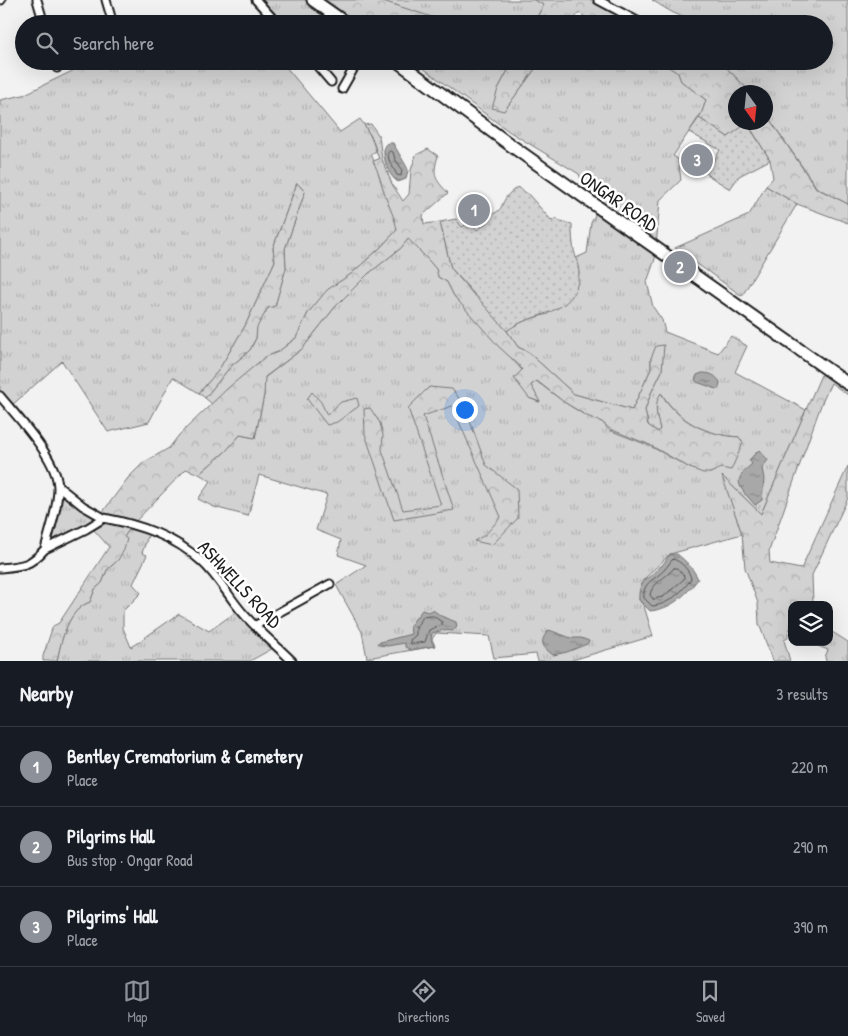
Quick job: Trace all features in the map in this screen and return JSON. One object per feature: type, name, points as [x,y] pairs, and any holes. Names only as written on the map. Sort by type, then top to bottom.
[{"type":"main road","points":[[313,0],[334,15]]},
{"type":"main road","name":"ONGAR ROAD","points":[[409,70],[509,144],[848,384]]},
{"type":"street","points":[[37,0],[41,15]]},
{"type":"street","points":[[106,0],[110,15]]},
{"type":"street","points":[[256,0],[270,15]]},
{"type":"street","points":[[598,0],[626,15]]},
{"type":"street","points":[[321,70],[331,82]]},
{"type":"street","points":[[342,89],[353,70]]},
{"type":"street","points":[[0,396],[32,434],[54,470],[58,486],[53,519],[45,549]]},
{"type":"street","name":"ASHWELLS ROAD","points":[[58,486],[83,506],[104,518],[154,531],[180,545],[202,561],[243,613],[292,661]]},
{"type":"street","points":[[0,568],[24,566],[31,563],[45,549],[104,518]]},
{"type":"street","points":[[256,625],[330,584]]},
{"type":"green space","points":[[256,0],[313,0],[330,15],[270,15]]},
{"type":"green space","points":[[316,0],[380,0],[426,15],[335,15]]},
{"type":"green space","points":[[380,0],[534,0],[544,4],[538,15],[423,15]]},
{"type":"green space","points":[[534,0],[598,0],[626,15],[582,15],[579,13],[577,15],[538,15],[544,5]]},
{"type":"green space","points":[[652,0],[848,0],[848,204],[817,188],[773,124],[773,85],[743,85],[729,70],[833,70],[833,15],[679,15]]},
{"type":"green space","points":[[74,70],[288,70],[340,132],[360,119],[363,123],[370,134],[376,151],[371,154],[381,178],[385,196],[396,221],[397,230],[351,274],[327,291],[308,313],[296,338],[278,352],[265,357],[212,404],[205,398],[230,367],[250,350],[256,338],[256,327],[268,308],[275,305],[286,268],[285,249],[305,192],[297,183],[273,248],[275,261],[245,326],[218,371],[199,393],[173,377],[149,422],[108,432],[62,361],[11,406],[0,392],[0,100],[23,95]]},
{"type":"green space","points":[[426,70],[508,70],[498,89],[504,111],[534,70],[674,70],[679,73],[681,81],[706,100],[702,112],[673,156],[678,159],[681,180],[660,200],[655,259],[647,282],[653,307],[662,320],[665,332],[718,353],[731,336],[747,346],[735,372],[806,410],[761,514],[723,477],[742,534],[670,554],[643,580],[639,600],[644,606],[653,636],[569,661],[538,661],[536,654],[494,658],[489,636],[436,633],[432,639],[435,646],[367,658],[362,632],[336,585],[366,565],[338,555],[341,540],[316,530],[327,495],[259,475],[248,516],[214,507],[198,499],[211,481],[199,474],[224,453],[240,435],[255,438],[264,395],[263,379],[302,349],[335,307],[368,274],[401,248],[408,239],[436,269],[438,277],[447,282],[454,296],[522,370],[529,398],[539,402],[531,385],[536,381],[583,414],[602,422],[609,430],[650,446],[690,468],[710,473],[721,468],[739,437],[705,430],[695,425],[677,412],[662,394],[657,402],[660,429],[658,432],[648,425],[645,410],[662,371],[663,345],[651,358],[651,369],[632,410],[574,394],[528,352],[518,347],[507,331],[513,326],[529,319],[548,314],[579,274],[576,258],[587,253],[591,223],[595,215],[579,174],[510,132]]},
{"type":"green space","points":[[508,70],[534,70],[504,111],[492,108],[498,89]]},
{"type":"green space","points":[[673,70],[729,70],[743,85],[728,85],[728,130],[739,130],[728,137],[699,118],[706,100],[681,81],[678,73]]},
{"type":"green space","points":[[699,118],[728,137],[738,130],[751,130],[770,160],[739,176],[730,189],[706,174],[720,150],[689,132]]},
{"type":"green space","points":[[371,124],[379,136],[382,159],[392,184],[403,201],[409,194],[411,170],[416,155],[428,149],[438,156],[435,168],[436,177],[448,193],[423,215],[424,224],[440,222],[451,268],[472,293],[482,301],[518,347],[528,352],[574,394],[632,410],[651,369],[651,358],[656,346],[664,345],[662,371],[645,410],[648,425],[658,432],[660,429],[656,406],[661,393],[676,412],[694,425],[727,436],[739,437],[743,443],[731,470],[721,468],[710,473],[703,473],[690,468],[650,445],[610,429],[602,422],[587,416],[564,402],[537,381],[531,385],[540,402],[529,398],[514,378],[522,370],[519,365],[499,347],[454,296],[447,282],[438,277],[436,269],[408,239],[401,248],[368,274],[335,307],[302,349],[265,377],[264,395],[255,438],[240,435],[226,451],[199,474],[186,469],[132,525],[124,537],[127,539],[124,550],[118,560],[107,570],[102,583],[95,589],[90,602],[76,611],[71,618],[63,635],[57,661],[43,661],[53,626],[59,623],[109,547],[94,530],[108,522],[109,516],[102,513],[128,478],[143,463],[169,448],[179,435],[228,388],[265,357],[278,352],[296,338],[308,313],[327,290],[351,274],[397,230],[373,161],[379,159],[372,138],[364,125]]},
{"type":"green space","points":[[773,124],[816,188],[848,204],[848,223],[797,204],[766,186],[773,178],[770,160],[752,130],[773,130]]},
{"type":"green space","points":[[297,183],[305,192],[285,249],[286,268],[275,306],[268,308],[257,327],[256,338],[250,350],[230,367],[205,398],[199,393],[218,371],[245,326],[275,261],[273,248]]},
{"type":"green space","points":[[766,186],[797,204],[742,296],[675,248],[749,215]]},
{"type":"green space","points":[[517,187],[528,194],[552,221],[556,218],[561,222],[572,224],[573,244],[579,274],[576,288],[570,299],[562,306],[517,324],[507,331],[451,268],[440,222],[456,219],[462,227],[470,222],[477,230],[486,223],[488,216],[499,210],[507,196]]},
{"type":"green space","points":[[848,374],[848,395],[831,383],[821,405],[769,551],[770,563],[801,569],[848,466],[848,498],[812,575],[813,601],[788,601],[788,638],[784,640],[790,661],[773,661],[759,624],[758,603],[745,568],[742,534],[722,476],[761,514],[821,375]]},
{"type":"green space","points":[[429,387],[452,389],[464,405],[486,465],[517,489],[518,518],[492,545],[474,541],[485,535],[501,517],[452,406],[423,416],[454,510],[394,520],[365,434],[364,409],[370,408],[380,423],[383,435],[382,450],[403,510],[441,505],[408,408]]},
{"type":"green space","points":[[312,392],[321,402],[327,415],[341,402],[357,398],[359,406],[337,422],[327,425],[307,399]]},
{"type":"green space","points":[[58,486],[104,518],[45,549]]},
{"type":"green space","points":[[132,525],[150,530],[142,553],[147,555],[133,584],[141,593],[123,611],[123,628],[131,647],[179,614],[209,631],[240,609],[277,646],[250,661],[57,661],[63,635],[71,618],[76,611],[90,602],[95,589],[102,583],[107,570],[118,560],[124,537]]},
{"type":"green space","points":[[833,633],[848,642],[848,661],[826,661],[825,657],[828,650],[818,646],[833,646]]},
{"type":"water","points":[[393,143],[408,170],[406,179],[398,182],[388,170],[385,160],[384,149],[385,145]]},
{"type":"water","points":[[702,373],[710,374],[716,378],[720,382],[719,388],[716,389],[697,382],[695,380],[697,375]]},
{"type":"water","points":[[759,450],[768,460],[762,468],[764,479],[762,500],[755,505],[742,489],[739,480],[745,470],[752,464],[749,460]]},
{"type":"water","points":[[670,554],[677,554],[683,559],[692,568],[698,579],[677,601],[665,608],[650,611],[639,600],[640,588],[644,581],[661,566]]},
{"type":"water","points":[[422,610],[428,612],[433,610],[441,616],[456,622],[457,627],[452,631],[444,630],[432,633],[431,640],[434,646],[411,650],[405,647],[405,643],[387,646],[377,643],[411,634],[410,626]]},
{"type":"water","points":[[549,630],[571,638],[581,638],[589,641],[587,644],[567,652],[553,655],[546,649],[543,643],[544,637]]},
{"type":"place","name":"Pilgrims' Hall","points":[[697,160]]},
{"type":"place","name":"Bentley Crematorium & Cemetery","points":[[474,210]]},
{"type":"place","name":"Pilgrims Hall","points":[[680,267]]}]
